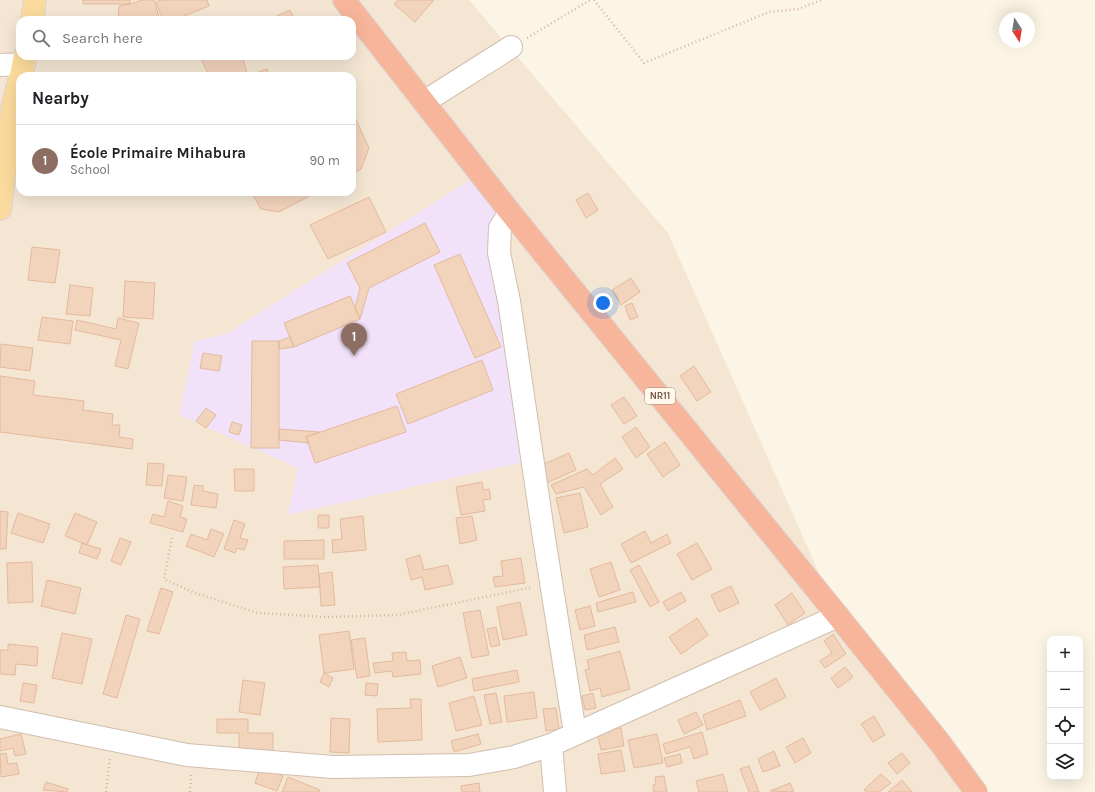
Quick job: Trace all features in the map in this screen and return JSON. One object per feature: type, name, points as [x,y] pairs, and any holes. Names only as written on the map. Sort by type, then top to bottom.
[{"type":"highway","name":"NR11","points":[[344,0],[510,212],[838,616],[940,743],[976,792]]},
{"type":"main road","points":[[33,16],[35,0]]},
{"type":"main road","points":[[0,209],[13,104],[16,92]]},
{"type":"street","points":[[424,102],[511,47]]},
{"type":"street","points":[[0,65],[22,69]]},
{"type":"street","points":[[510,212],[500,228],[499,253],[510,309],[575,733]]},
{"type":"street","points":[[0,717],[186,755],[333,767],[469,765],[514,756],[551,745],[838,616]]},
{"type":"street","points":[[551,745],[555,792]]},
{"type":"path","points":[[511,47],[590,0]]},
{"type":"path","points":[[594,0],[644,63],[769,12],[798,9],[822,0]]},
{"type":"path","points":[[172,538],[164,579],[195,593],[258,613],[326,617],[397,615],[551,583]]},
{"type":"path","points":[[106,792],[112,740]]},
{"type":"shaded area","points":[[0,0],[469,0],[668,233],[838,616],[976,792],[0,792]]},
{"type":"shaded area","points":[[480,174],[510,212],[500,228],[532,460],[288,515],[298,468],[179,415],[195,341],[226,334]]},
{"type":"building","points":[[83,0],[130,0],[130,4],[83,4]]},
{"type":"building","points":[[143,0],[154,0],[159,16],[118,16],[119,6]]},
{"type":"building","points":[[161,0],[207,0],[209,6],[184,16],[161,16],[156,2]]},
{"type":"building","points":[[398,0],[434,0],[415,22],[394,4]]},
{"type":"building","points":[[290,10],[293,16],[277,16]]},
{"type":"building","points":[[202,60],[243,60],[247,72],[207,72]]},
{"type":"building","points":[[267,69],[268,72],[259,72]]},
{"type":"building","points":[[356,120],[369,148],[361,169],[356,172]]},
{"type":"building","points":[[588,193],[598,210],[586,218],[576,200]]},
{"type":"building","points":[[253,196],[309,196],[279,212],[261,209]]},
{"type":"building","points":[[369,197],[386,232],[328,259],[310,225]]},
{"type":"building","points":[[425,223],[440,252],[369,288],[360,319],[355,308],[360,288],[347,263]]},
{"type":"building","points":[[32,247],[60,250],[55,283],[28,280]]},
{"type":"building","points":[[460,254],[501,347],[475,358],[434,265]]},
{"type":"building","points":[[631,278],[640,292],[621,305],[612,290]]},
{"type":"building","points":[[125,281],[155,283],[153,319],[123,317]]},
{"type":"building","points":[[70,285],[93,288],[90,316],[66,314]]},
{"type":"building","points":[[350,296],[360,319],[294,347],[284,323]]},
{"type":"building","points":[[632,303],[638,317],[630,320],[625,306]]},
{"type":"building","points":[[42,317],[73,321],[70,344],[38,340]]},
{"type":"building","points":[[118,318],[139,323],[128,369],[115,366],[121,340],[75,330],[77,320],[116,329]]},
{"type":"building","points":[[290,337],[294,347],[279,349],[279,341]]},
{"type":"building","points":[[252,341],[279,341],[279,448],[251,448]]},
{"type":"building","points":[[1,344],[33,348],[30,371],[0,367]]},
{"type":"building","points":[[203,353],[222,356],[219,371],[200,368]]},
{"type":"building","points":[[482,360],[493,390],[408,424],[396,394]]},
{"type":"building","points":[[694,366],[711,392],[697,401],[680,376]]},
{"type":"building","points":[[0,376],[35,381],[33,395],[84,401],[83,410],[113,414],[112,425],[120,425],[119,437],[133,439],[132,449],[0,432]]},
{"type":"building","points":[[624,397],[637,416],[624,424],[611,405]]},
{"type":"building","points":[[397,406],[406,432],[315,463],[306,437]]},
{"type":"building","points":[[206,408],[216,415],[206,428],[196,421]]},
{"type":"building","points":[[232,422],[242,425],[239,435],[229,432]]},
{"type":"building","points":[[636,427],[650,447],[636,458],[622,437]]},
{"type":"building","points":[[279,429],[320,432],[306,437],[309,443],[279,440]]},
{"type":"building","points":[[665,442],[680,465],[663,477],[647,454]]},
{"type":"building","points":[[569,453],[576,470],[544,484],[537,467]]},
{"type":"building","points":[[615,458],[623,469],[600,484],[613,507],[601,515],[584,487],[556,494],[551,485],[587,469],[593,475]]},
{"type":"building","points":[[148,463],[164,464],[162,486],[146,485]]},
{"type":"building","points":[[234,469],[254,469],[254,491],[235,491]]},
{"type":"building","points":[[168,475],[187,477],[183,501],[164,498]]},
{"type":"building","points":[[482,482],[483,490],[489,489],[491,499],[483,500],[485,511],[461,515],[456,487]]},
{"type":"building","points":[[194,485],[203,486],[203,491],[218,494],[216,508],[191,505]]},
{"type":"building","points":[[580,493],[588,527],[564,533],[556,498]]},
{"type":"building","points":[[168,501],[183,506],[180,517],[187,519],[183,532],[150,523],[153,514],[164,517]]},
{"type":"building","points":[[0,511],[8,512],[6,549],[0,549]]},
{"type":"building","points":[[18,513],[50,524],[43,543],[11,533]]},
{"type":"building","points":[[75,513],[97,522],[87,545],[65,536]]},
{"type":"building","points":[[318,515],[329,515],[329,528],[318,528]]},
{"type":"building","points":[[363,516],[366,550],[333,553],[332,540],[342,539],[340,519]]},
{"type":"building","points":[[472,516],[477,540],[460,544],[456,518]]},
{"type":"building","points":[[234,520],[245,524],[240,538],[248,540],[244,550],[237,548],[235,553],[224,549]]},
{"type":"building","points":[[211,529],[224,534],[214,557],[186,546],[191,534],[207,540]]},
{"type":"building","points":[[645,531],[651,543],[667,534],[671,543],[631,563],[621,544]]},
{"type":"building","points":[[120,538],[131,542],[121,565],[111,561]]},
{"type":"building","points":[[324,540],[324,559],[284,559],[284,541]]},
{"type":"building","points":[[82,543],[101,549],[97,559],[79,553]]},
{"type":"building","points":[[697,543],[712,569],[692,580],[677,554]]},
{"type":"building","points":[[420,555],[424,570],[448,565],[453,584],[425,590],[422,577],[411,580],[406,559]]},
{"type":"building","points":[[521,558],[525,583],[495,587],[493,577],[503,576],[501,561]]},
{"type":"building","points":[[32,562],[33,602],[8,603],[7,563]]},
{"type":"building","points":[[611,562],[620,590],[599,597],[590,569]]},
{"type":"building","points":[[318,565],[320,587],[284,589],[283,567]]},
{"type":"building","points":[[639,565],[659,602],[650,607],[630,570]]},
{"type":"building","points":[[332,572],[335,605],[321,606],[319,574]]},
{"type":"building","points":[[47,580],[81,588],[75,614],[41,606]]},
{"type":"building","points":[[731,586],[739,603],[719,612],[711,595]]},
{"type":"building","points":[[161,588],[173,592],[159,634],[147,631]]},
{"type":"building","points":[[633,592],[636,602],[598,612],[596,603]]},
{"type":"building","points":[[681,592],[686,601],[668,611],[663,602]]},
{"type":"building","points":[[792,593],[805,613],[788,625],[775,605]]},
{"type":"building","points":[[520,602],[527,635],[503,640],[497,607]]},
{"type":"building","points":[[590,606],[595,626],[580,630],[575,610]]},
{"type":"building","points":[[480,610],[489,655],[472,658],[463,613]]},
{"type":"building","points":[[126,615],[140,619],[117,698],[103,694]]},
{"type":"building","points":[[697,618],[708,635],[681,654],[669,637]]},
{"type":"building","points":[[496,627],[500,645],[491,647],[487,629]]},
{"type":"building","points":[[615,627],[619,642],[587,650],[584,635]]},
{"type":"building","points":[[349,631],[354,669],[324,673],[319,635]]},
{"type":"building","points":[[62,633],[92,639],[82,684],[52,678]]},
{"type":"building","points":[[833,634],[846,654],[825,668],[820,661],[832,653],[824,641]]},
{"type":"building","points":[[365,638],[370,676],[357,678],[351,640]]},
{"type":"building","points":[[8,644],[38,647],[37,666],[16,664],[15,675],[0,674],[0,650],[8,650]]},
{"type":"building","points":[[620,651],[630,689],[602,697],[600,688],[590,691],[585,670],[589,669],[587,660]]},
{"type":"building","points":[[406,652],[407,661],[420,660],[421,674],[393,677],[392,671],[375,673],[373,663],[393,661],[392,653]]},
{"type":"building","points":[[460,657],[467,678],[438,687],[432,666]]},
{"type":"building","points":[[845,667],[853,677],[838,688],[831,678]]},
{"type":"building","points":[[517,670],[519,682],[474,691],[472,679]]},
{"type":"building","points":[[324,673],[333,678],[329,687],[320,682]]},
{"type":"building","points":[[776,678],[786,697],[760,710],[750,692]]},
{"type":"building","points":[[243,680],[265,683],[260,715],[239,712]]},
{"type":"building","points":[[23,683],[37,685],[34,703],[20,701]]},
{"type":"building","points":[[366,683],[378,684],[377,696],[365,695]]},
{"type":"building","points":[[534,692],[537,718],[507,722],[504,696]]},
{"type":"building","points":[[496,693],[502,722],[490,724],[484,695]]},
{"type":"building","points":[[593,693],[596,708],[585,710],[582,696]]},
{"type":"building","points":[[474,696],[482,725],[456,731],[449,703]]},
{"type":"building","points":[[410,699],[421,699],[422,740],[378,742],[377,709],[411,708]]},
{"type":"building","points":[[740,700],[746,716],[707,730],[703,715]]},
{"type":"building","points":[[556,708],[559,729],[546,731],[543,709]]},
{"type":"building","points":[[696,712],[703,725],[684,734],[678,720]]},
{"type":"building","points":[[874,716],[885,735],[873,742],[861,724]]},
{"type":"building","points":[[331,718],[350,719],[349,753],[330,752]]},
{"type":"building","points":[[217,719],[248,719],[248,733],[273,733],[273,751],[239,750],[239,733],[217,733]]},
{"type":"building","points":[[621,728],[624,746],[601,750],[597,732]]},
{"type":"building","points":[[702,732],[708,754],[694,759],[690,747],[666,754],[663,744]]},
{"type":"building","points":[[21,734],[26,754],[15,756],[13,748],[0,751],[0,739]]},
{"type":"building","points":[[478,734],[481,744],[454,752],[451,741]]},
{"type":"building","points":[[657,734],[663,763],[634,768],[628,740]]},
{"type":"building","points":[[803,738],[811,753],[795,763],[786,747]]},
{"type":"building","points":[[621,750],[625,771],[601,774],[598,754]]},
{"type":"building","points":[[774,751],[780,766],[763,772],[758,759]]},
{"type":"building","points":[[6,753],[8,764],[17,763],[19,774],[1,777],[0,754]]},
{"type":"building","points":[[902,753],[910,763],[897,774],[888,763]]},
{"type":"building","points":[[680,754],[682,763],[667,767],[664,758]]},
{"type":"building","points":[[749,766],[759,792],[749,792],[740,769]]},
{"type":"building","points":[[260,768],[283,776],[277,791],[255,783]]},
{"type":"building","points":[[723,774],[728,792],[699,792],[696,781]]},
{"type":"building","points":[[881,774],[891,783],[879,792],[867,792],[864,790]]},
{"type":"building","points":[[664,776],[667,792],[654,792],[653,785],[656,784],[655,777]]},
{"type":"building","points":[[288,777],[320,790],[319,792],[282,792]]},
{"type":"building","points":[[902,780],[912,792],[888,792]]},
{"type":"building","points":[[46,782],[68,789],[67,792],[43,790]]},
{"type":"building","points":[[479,783],[480,792],[462,792],[461,786]]},
{"type":"building","points":[[790,783],[794,792],[770,791]]},
{"type":"place","name":"École Primaire Mihabura","points":[[354,356]]}]
